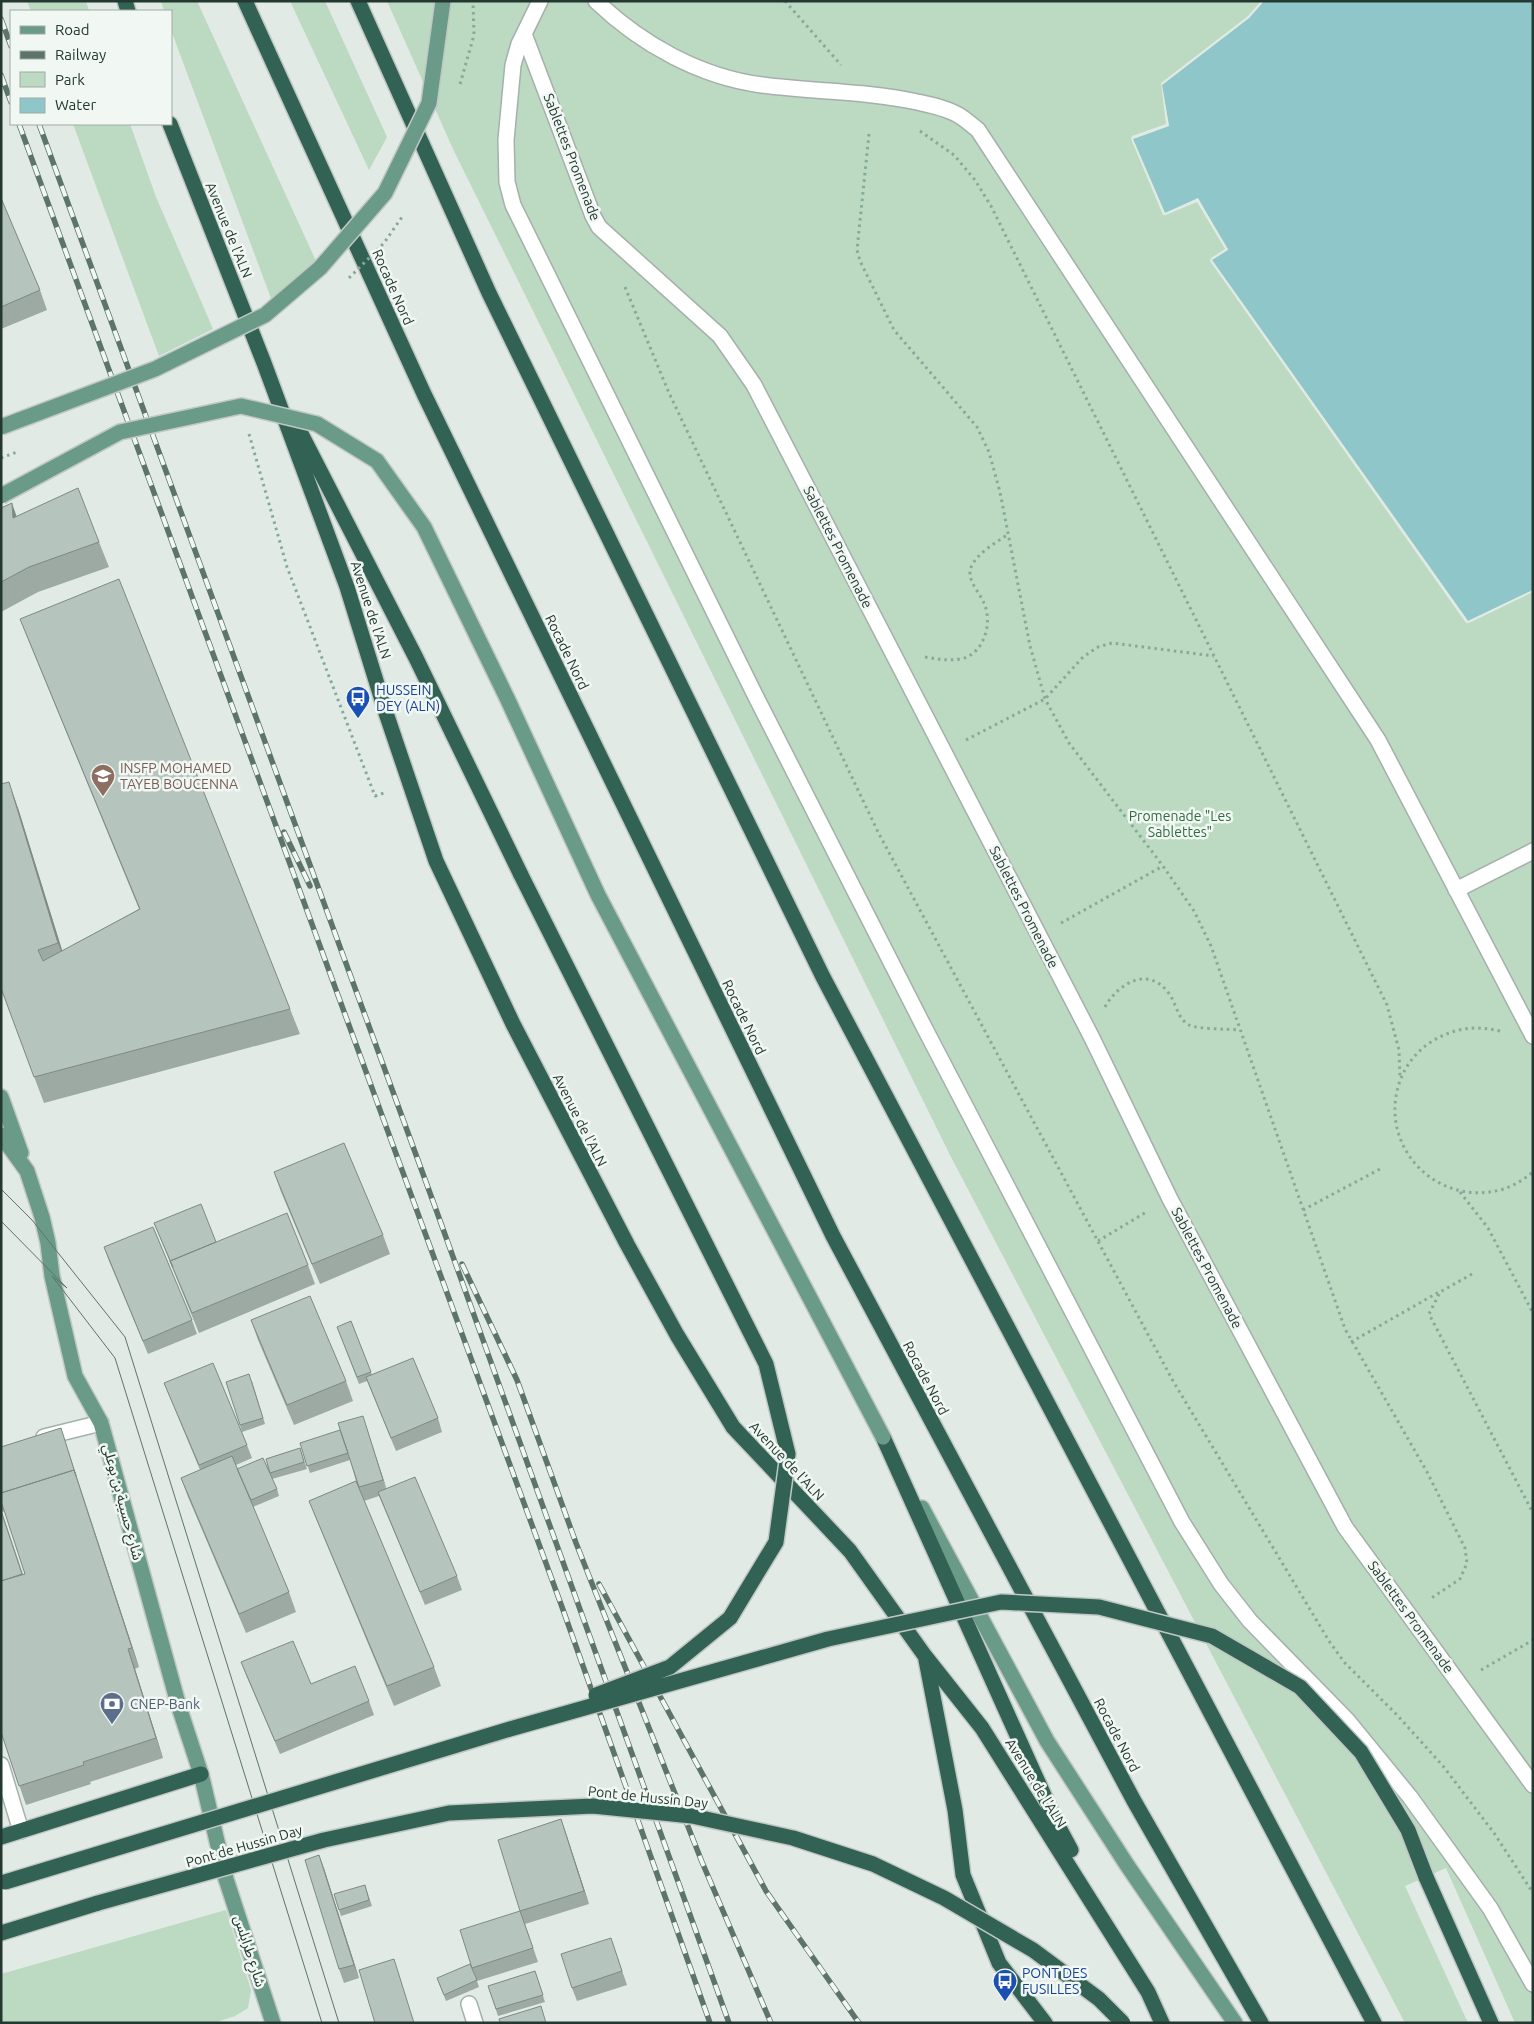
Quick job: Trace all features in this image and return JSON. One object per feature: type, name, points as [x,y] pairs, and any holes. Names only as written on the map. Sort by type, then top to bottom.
[{"type":"highway","name":"Rocade Nord","points":[[245,1],[424,394],[833,1236],[1134,1801],[1261,2023]]},
{"type":"highway","points":[[358,1],[489,293],[822,977],[1374,2023]]},
{"type":"highway","name":"Avenue de l'ALN","points":[[170,125],[264,363],[347,587],[436,861],[513,1024],[627,1244],[677,1335],[733,1427],[850,1551],[925,1656],[982,1728],[1148,1992],[1162,2023]]},
{"type":"highway","points":[[264,363],[407,641],[521,875],[766,1364],[788,1454],[776,1542],[730,1618],[670,1667],[510,1728]]},
{"type":"highway","points":[[883,1437],[1056,1822],[1148,1992]]},
{"type":"highway","points":[[3,1882],[510,1728],[828,1639],[1001,1602],[1099,1607],[1212,1636],[1300,1687],[1361,1752],[1408,1830],[1426,1877],[1491,2023]]},
{"type":"highway","points":[[925,1656],[954,1810],[963,1875],[999,1963],[1045,2023]]},
{"type":"highway","points":[[1,1837],[201,1774]]},
{"type":"highway","name":"Pont de Hussin Day","points":[[1,1933],[324,1840],[449,1813],[592,1806],[692,1816],[793,1838],[882,1868],[944,1898],[1033,1950],[1099,1999],[1123,2023]]},
{"type":"main road","points":[[1,426],[154,370],[265,315],[320,268],[385,193],[429,103],[443,1]]},
{"type":"main road","points":[[1,496],[120,432],[241,406],[317,424],[376,461],[424,526],[507,698],[598,895],[883,1437],[1047,1741],[1127,1865],[1235,2023]]},
{"type":"main road","points":[[1,1097],[27,1171]]},
{"type":"main road","name":"شارع حسيبة بن بوعلي","points":[[1,1134],[27,1171],[48,1243],[52,1276],[75,1376],[101,1423],[178,1707],[201,1774],[226,1879]]},
{"type":"main road","name":"شارع طرابلس","points":[[226,1879],[269,2022]]},
{"type":"street","points":[[540,1],[524,34],[513,65],[506,140],[507,182],[513,205],[751,686],[924,1027],[1202,1556],[1250,1621],[1347,1720],[1399,1783],[1486,1902],[1533,1984]]},
{"type":"street","points":[[596,1],[637,35],[675,58],[706,70],[761,85],[871,94],[937,107],[959,116],[978,130],[1378,740],[1533,1036]]},
{"type":"street","name":"Sablettes Promenade","points":[[524,34],[593,216],[600,227],[720,336],[754,385],[1092,1038],[1170,1199],[1345,1527],[1533,1785]]},
{"type":"street","points":[[1456,890],[1533,851]]},
{"type":"street","points":[[28,1441],[101,1423]]},
{"type":"street","points":[[1,1765],[21,1831]]},
{"type":"street","points":[[469,2004],[475,2023]]},
{"type":"path","points":[[785,1],[852,78],[871,94]]},
{"type":"path","points":[[916,128],[954,156],[975,180],[991,206],[1387,1005],[1399,1050],[1400,1079],[1395,1099],[1395,1112],[1400,1139],[1409,1158],[1423,1173],[1440,1184],[1459,1191],[1480,1193],[1500,1190],[1519,1182],[1533,1172]]},
{"type":"path","points":[[868,134],[858,250],[860,260],[894,330],[976,427],[989,452],[1000,492],[1030,646],[1045,699],[1069,742],[1194,911],[1211,946],[1345,1329],[1427,1472],[1465,1548],[1468,1563],[1460,1579],[1409,1614]]},
{"type":"path","points":[[623,282],[669,393],[878,832],[1173,1381],[1329,1641],[1344,1662],[1444,1766],[1494,1833],[1533,1893]]},
{"type":"path","points":[[241,406],[287,567],[375,796],[410,784]]},
{"type":"path","points":[[892,652],[946,660],[961,659],[972,654],[982,643],[988,616],[984,604],[971,580],[970,571],[975,560],[1008,534]]},
{"type":"path","points":[[985,730],[1045,699],[1083,657],[1098,647],[1112,643],[1214,656]]},
{"type":"path","points":[[1074,916],[1162,866]]},
{"type":"path","points":[[1092,1038],[1113,995],[1122,986],[1138,980],[1149,980],[1161,986],[1170,995],[1183,1019],[1189,1025],[1239,1030]]},
{"type":"path","points":[[1400,1079],[1410,1062],[1420,1051],[1442,1035],[1462,1028],[1484,1027],[1504,1032]]},
{"type":"path","points":[[1303,1210],[1380,1169]]},
{"type":"path","points":[[1459,1191],[1488,1228],[1533,1313]]},
{"type":"path","points":[[1098,1241],[1170,1199]]},
{"type":"path","points":[[1351,1342],[1472,1274]]},
{"type":"path","points":[[1440,1292],[1429,1314],[1533,1513]]},
{"type":"path","points":[[1458,1683],[1533,1640]]},
{"type":"green space","points":[[27,1],[86,1],[89,10],[31,10]]},
{"type":"green space","points":[[161,1],[197,1],[316,261],[272,301],[172,33],[172,10],[164,10]]},
{"type":"green space","points":[[290,1],[325,1],[387,137],[369,170]]},
{"type":"green space","name":"Promenade \"Les Sablettes\"","points":[[387,1],[1264,1],[1249,18],[1169,126],[1165,213],[1198,198],[1228,250],[1213,260],[1468,621],[1533,590],[1533,2023],[1515,2023],[1446,1868],[1405,1886],[1468,2023],[1405,2023],[950,1155],[453,149]]},
{"type":"green space","points":[[73,125],[130,125],[156,197],[213,329],[159,356]]},
{"type":"green space","points":[[226,1910],[251,1990],[248,2008],[235,2016],[214,2023],[1,2023],[1,1974]]},
{"type":"water","points":[[1264,1],[1533,1],[1533,590],[1468,621],[1212,260],[1228,249],[1198,199],[1165,213],[1133,139],[1169,126],[1162,85],[1249,18]]},
{"type":"pier","points":[[1261,1],[1264,1],[1249,18],[1162,85],[1169,126],[1133,139],[1165,213],[1198,198],[1228,250],[1212,260],[1468,621],[1533,590],[1533,592],[1469,623],[1466,623],[1210,261],[1211,258],[1225,249],[1197,202],[1163,215],[1131,139],[1132,136],[1166,124],[1161,83],[1248,16]]},
{"type":"building","points":[[1,198],[40,290],[1,307]]},
{"type":"building","points":[[78,488],[99,542],[29,567],[1,582],[1,508],[12,503],[13,518]]},
{"type":"building","name":"INSFP MOHAMED TAYEB BOUCENNA","points":[[119,579],[290,1009],[34,1077],[1,988],[1,784],[9,782],[58,943],[38,950],[43,961],[140,909],[20,619]]},
{"type":"building","points":[[344,1143],[383,1235],[312,1264],[274,1172]]},
{"type":"building","points":[[201,1204],[216,1242],[170,1261],[154,1223]]},
{"type":"building","points":[[287,1213],[308,1265],[192,1313],[170,1261]]},
{"type":"building","points":[[153,1227],[192,1320],[143,1341],[104,1247]]},
{"type":"building","points":[[310,1296],[346,1381],[287,1405],[251,1320]]},
{"type":"building","points":[[351,1321],[371,1372],[357,1377],[337,1327]]},
{"type":"building","points":[[413,1358],[438,1418],[391,1438],[366,1377]]},
{"type":"building","points":[[213,1363],[247,1445],[199,1465],[164,1383]]},
{"type":"building","points":[[249,1374],[263,1418],[240,1425],[226,1382]]},
{"type":"building","points":[[363,1416],[383,1480],[359,1487],[338,1423]]},
{"type":"building","points":[[61,1428],[76,1476],[74,1470],[1,1493],[1,1447]]},
{"type":"building","points":[[340,1430],[348,1453],[307,1466],[300,1443]]},
{"type":"building","points":[[300,1448],[304,1462],[270,1473],[266,1459]]},
{"type":"building","points":[[232,1456],[289,1592],[239,1614],[181,1478]]},
{"type":"building","points":[[263,1458],[277,1489],[251,1500],[237,1469]]},
{"type":"building","points":[[74,1470],[132,1648],[128,1649],[156,1738],[83,1762],[84,1765],[19,1786],[1,1732],[1,1581],[25,1574],[1,1501],[1,1493]]},
{"type":"building","points":[[415,1477],[457,1576],[420,1592],[378,1492]]},
{"type":"building","points":[[356,1481],[434,1667],[387,1686],[309,1501]]},
{"type":"building","points":[[1,1511],[22,1574],[1,1581]]},
{"type":"building","points":[[293,1641],[311,1684],[355,1666],[369,1701],[275,1741],[241,1662]]},
{"type":"building","points":[[561,1819],[584,1891],[520,1911],[498,1840]]},
{"type":"building","points":[[319,1855],[354,1965],[339,1969],[305,1860]]},
{"type":"building","points":[[365,1885],[369,1900],[339,1910],[334,1894]]},
{"type":"building","points":[[520,1911],[533,1948],[472,1968],[460,1930]]},
{"type":"building","points":[[611,1938],[622,1971],[572,1988],[561,1954]]},
{"type":"building","points":[[394,1959],[414,2023],[375,2023],[359,1970]]},
{"type":"building","points":[[470,1964],[477,1980],[444,1995],[437,1978]]},
{"type":"building","points":[[535,1971],[543,1995],[496,2009],[488,1986]]},
{"type":"building","points":[[541,2006],[546,2023],[500,2023],[499,2019]]},
{"type":"tram line","points":[[1,1189],[32,1220],[125,1337],[339,2023]]},
{"type":"tram line","points":[[1,1221],[67,1288],[52,1276],[115,1358],[322,2023]]},
{"type":"railway","points":[[1,19],[10,43]]},
{"type":"railway","points":[[1,75],[10,99]]},
{"type":"railway","points":[[19,125],[562,1607],[710,2023]]},
{"type":"railway","points":[[39,125],[434,1204],[729,2023]]},
{"type":"railway","points":[[284,832],[310,886]]},
{"type":"railway","points":[[462,1264],[517,1380],[576,1543],[702,1862],[771,2023]]},
{"type":"railway","points":[[599,1584],[766,1891],[859,2023]]},
{"type":"place","name":"HUSSEIN DEY (ALN)","points":[[358,719]]},
{"type":"place","name":"INSFP MOHAMED TAYEB BOUCENNA","points":[[103,797]]},
{"type":"place","name":"CNEP-Bank","points":[[112,1725]]},
{"type":"place","name":"PONT DES FUSILLES","points":[[1005,2002]]}]
